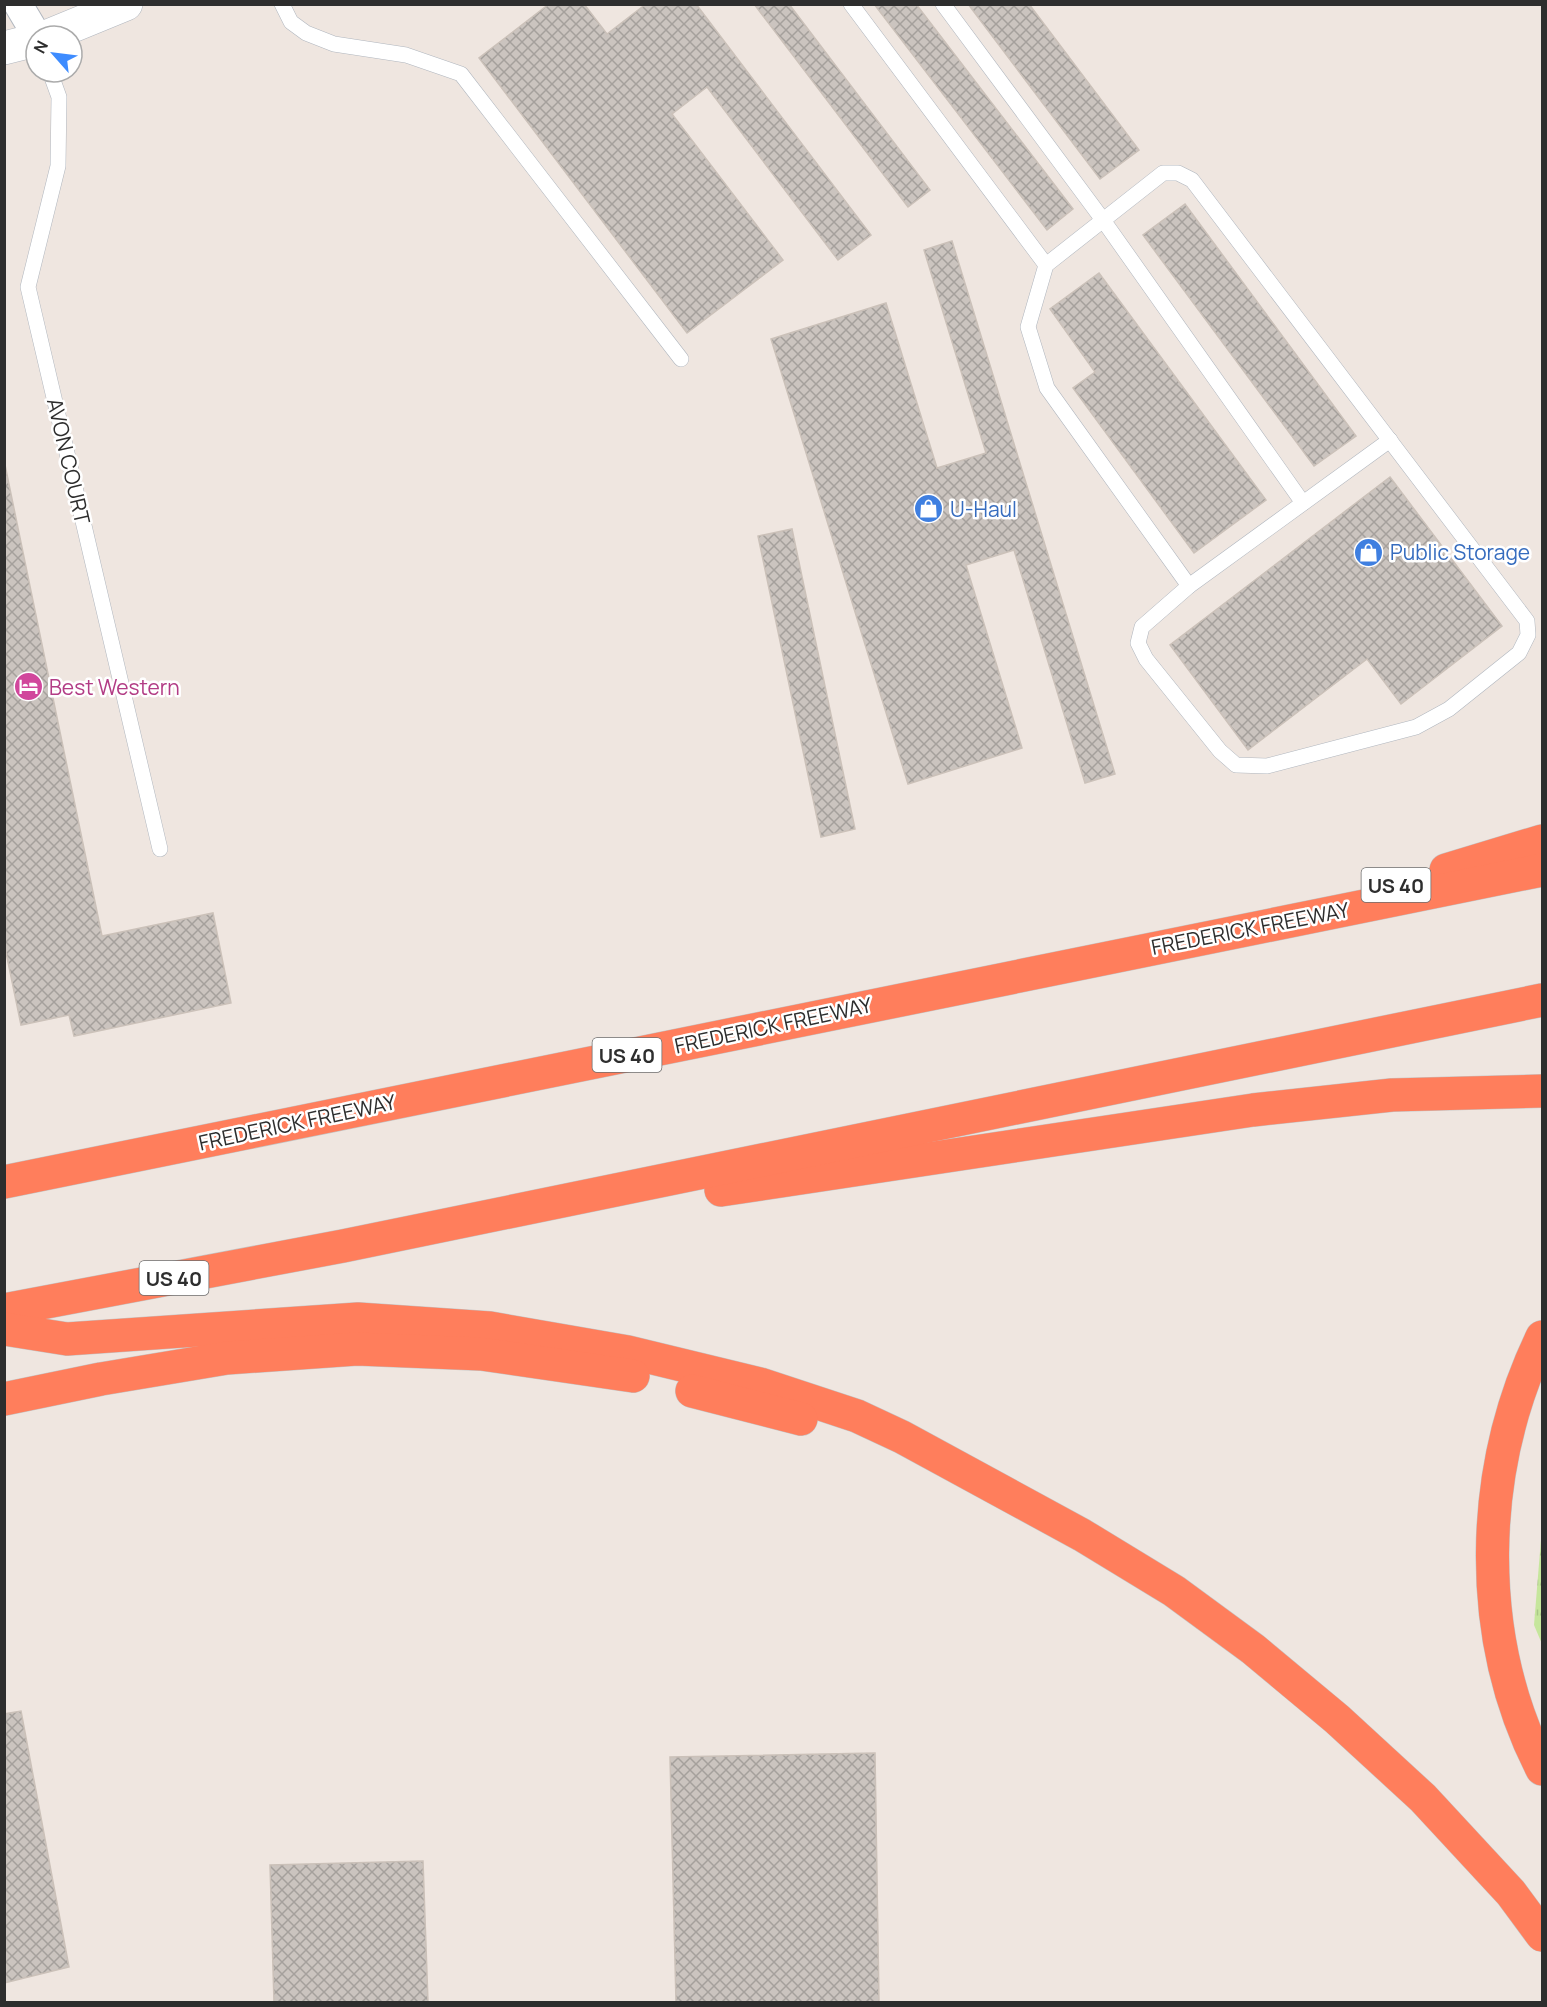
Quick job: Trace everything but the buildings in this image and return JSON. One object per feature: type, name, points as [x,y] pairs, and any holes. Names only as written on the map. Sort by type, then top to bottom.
[{"type":"highway","name":"US 40","points":[[1250,928],[1542,841]]},
{"type":"highway","name":"FREDERICK FREEWAY","points":[[4,1182],[1542,870]]},
{"type":"highway","points":[[343,1246],[1542,1000]]},
{"type":"highway","name":"US 40","points":[[4,1310],[343,1246],[1253,1110],[1392,1095],[1542,1090]]},
{"type":"highway","points":[[4,1329],[67,1339],[358,1319],[490,1328],[628,1352],[760,1384],[857,1416],[902,1437],[1082,1535],[1174,1591],[1254,1650],[1337,1719],[1423,1798],[1511,1893],[1542,1935]]},
{"type":"highway","points":[[1542,1337],[1514,1408],[1502,1457],[1494,1508],[1492,1558],[1503,1658],[1517,1707],[1542,1769]]},
{"type":"highway","points":[[4,1399],[101,1379],[227,1358],[357,1349],[481,1354],[620,1372],[846,1431],[902,1437]]},
{"type":"street","points":[[18,4],[29,24]]},
{"type":"street","points":[[77,24],[126,4]]},
{"type":"street","points":[[4,48],[24,42]]},
{"type":"lane","points":[[282,4],[291,22],[306,33],[334,44],[406,56],[461,74],[681,359]]},
{"type":"lane","points":[[851,4],[1046,265]]},
{"type":"lane","points":[[943,4],[1103,220],[1304,502]]},
{"type":"lane","name":"AVON COURT","points":[[54,84],[59,97],[58,166],[28,287],[160,849]]},
{"type":"lane","points":[[1189,586],[1047,388],[1028,327],[1046,265],[1163,173],[1178,173],[1192,180],[1390,440],[1527,621],[1528,635],[1519,653],[1449,709],[1416,727],[1267,766],[1236,765],[1220,751],[1146,659],[1138,643],[1142,627],[1189,586],[1390,440]]},
{"type":"green space","points":[[1542,1527],[1542,1644],[1534,1625]]},
{"type":"place","name":"U-Haul","points":[[929,509]]},
{"type":"place","name":"Public Storage","points":[[1369,552]]},
{"type":"place","name":"Best Western","points":[[28,687]]}]
